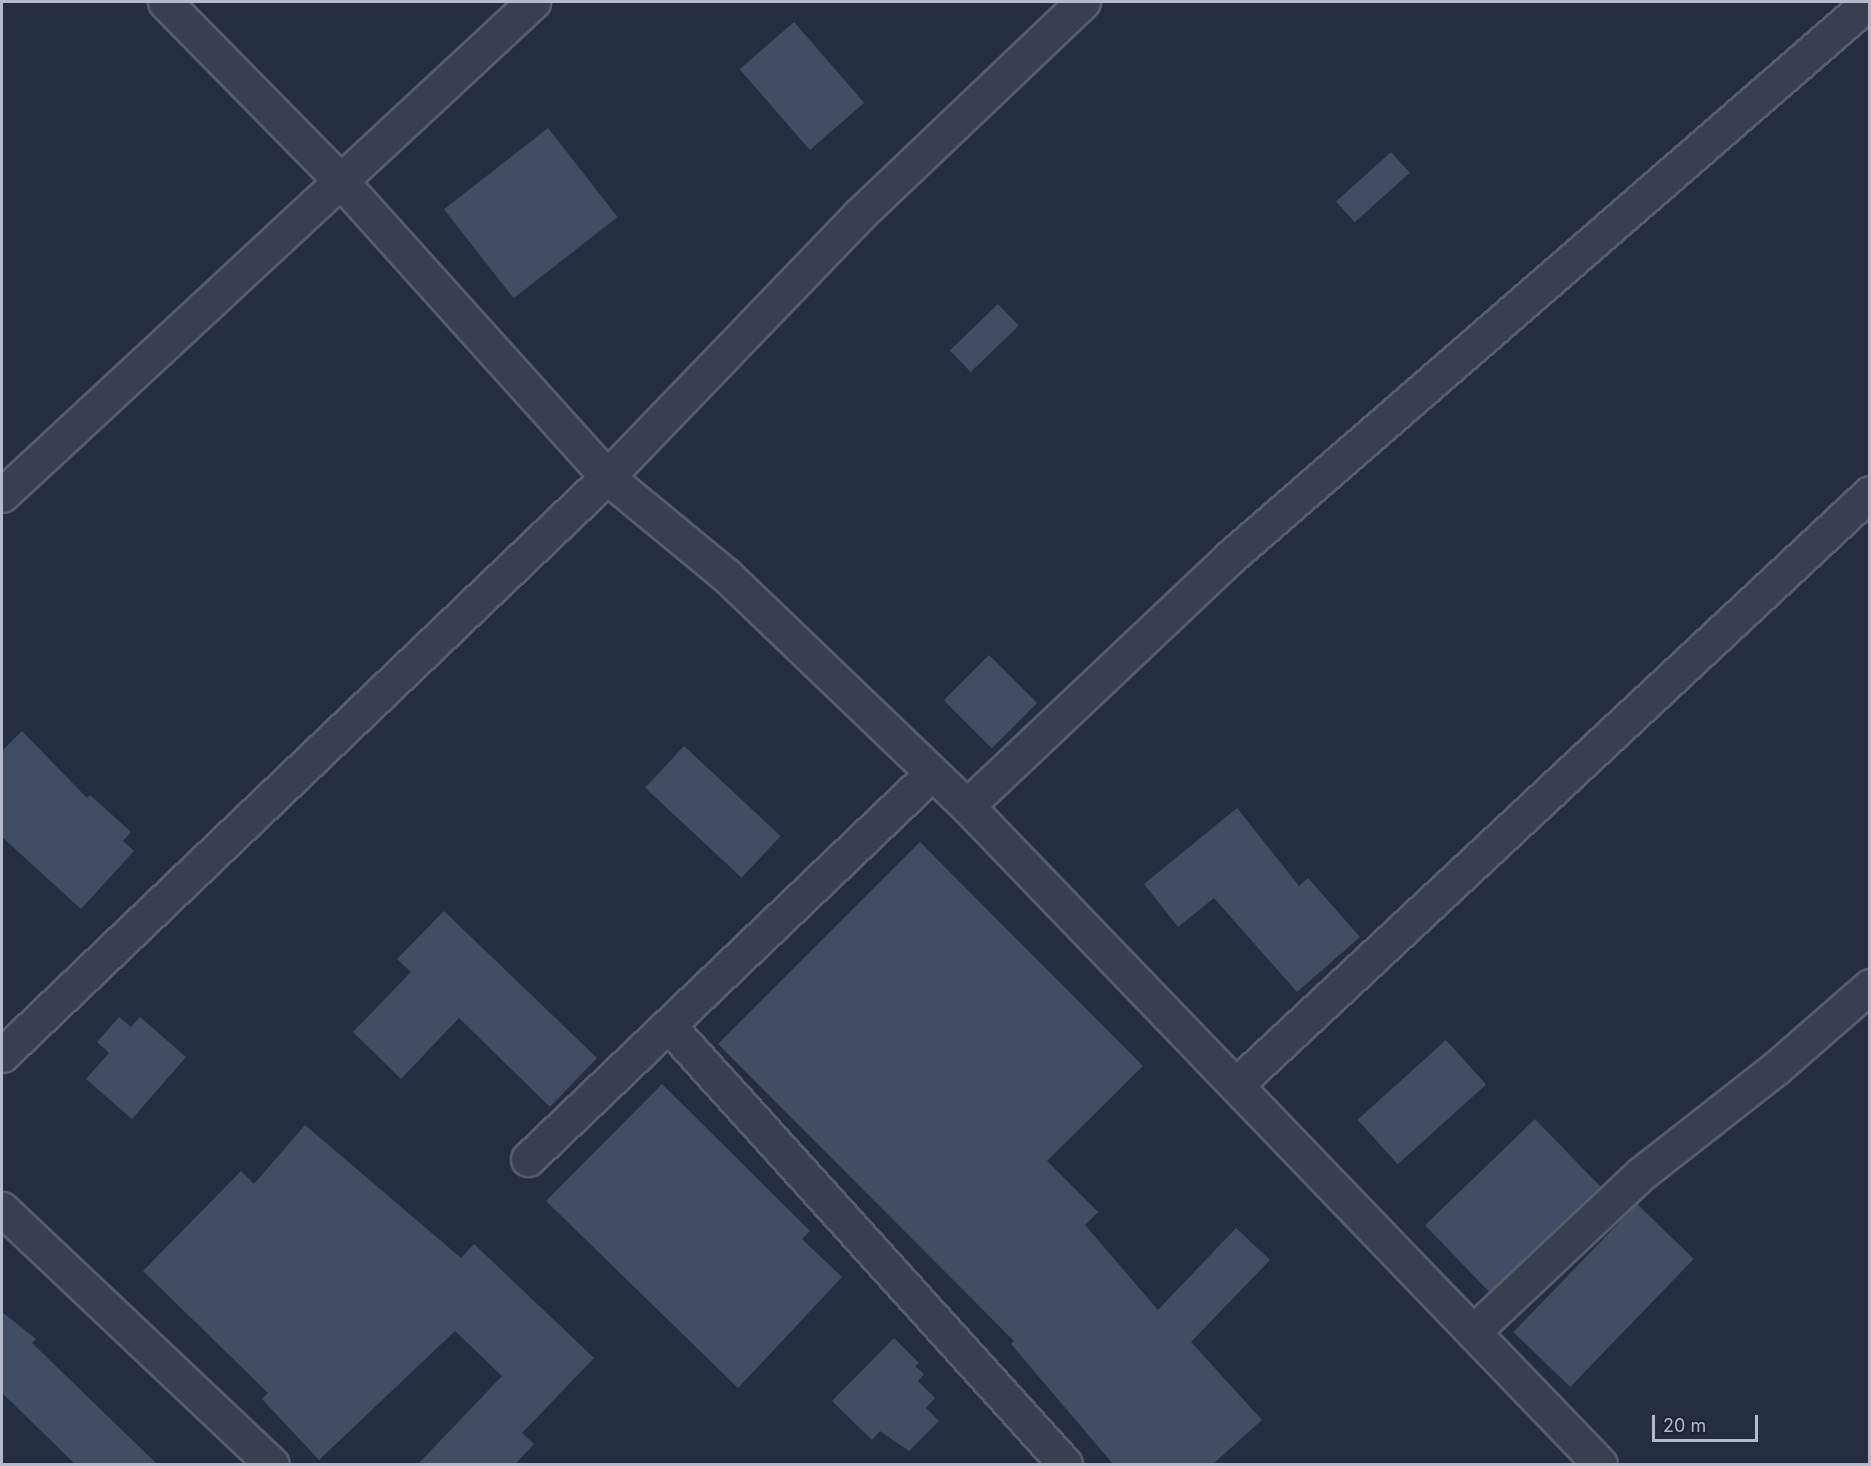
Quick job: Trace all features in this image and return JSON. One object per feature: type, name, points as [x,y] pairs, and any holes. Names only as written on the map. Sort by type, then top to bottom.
[{"type":"street","points":[[165,2],[339,179],[607,477],[726,575],[968,806],[1600,1464]]},
{"type":"street","points":[[2,495],[339,179],[533,2]]},
{"type":"street","points":[[2,1055],[607,477],[860,214],[1083,2]]},
{"type":"street","points":[[968,806],[1229,558],[1869,2]]},
{"type":"street","points":[[1236,1085],[1869,493]]},
{"type":"street","points":[[528,1159],[932,773]]},
{"type":"street","points":[[1473,1332],[1642,1173],[1776,1068],[1869,986]]},
{"type":"street","points":[[669,1026],[1065,1464]]},
{"type":"street","points":[[2,1209],[272,1464]]},
{"type":"building","points":[[794,22],[864,103],[810,150],[740,69]]},
{"type":"building","points":[[548,128],[618,217],[514,298],[444,209]]},
{"type":"building","points":[[1391,152],[1410,173],[1355,222],[1336,202]]},
{"type":"building","points":[[998,304],[1019,326],[971,372],[950,351]]},
{"type":"building","points":[[989,655],[1037,703],[992,748],[944,700]]},
{"type":"building","points":[[22,731],[87,798],[90,795],[131,832],[123,841],[134,851],[81,909],[2,837],[2,751]]},
{"type":"building","points":[[684,746],[781,836],[742,878],[645,788]]},
{"type":"building","points":[[1237,808],[1299,886],[1308,878],[1360,937],[1297,992],[1214,898],[1178,927],[1144,884]]},
{"type":"building","points":[[920,842],[1143,1066],[1047,1161],[1098,1212],[1085,1225],[1158,1310],[1236,1228],[1270,1260],[1191,1342],[1262,1420],[1213,1464],[1113,1464],[1011,1344],[1014,1341],[718,1044]]},
{"type":"building","points":[[444,911],[597,1058],[550,1107],[459,1018],[401,1079],[353,1032],[411,972],[397,959]]},
{"type":"building","points":[[119,1017],[131,1027],[140,1017],[186,1057],[132,1119],[86,1079],[109,1053],[97,1042]]},
{"type":"building","points":[[1446,1040],[1486,1085],[1398,1164],[1358,1120]]},
{"type":"building","points":[[662,1084],[810,1231],[802,1239],[842,1277],[738,1388],[546,1201]]},
{"type":"building","points":[[1535,1119],[1600,1187],[1490,1293],[1425,1225]]},
{"type":"building","points":[[305,1125],[461,1258],[474,1244],[594,1358],[522,1433],[534,1444],[515,1464],[418,1464],[502,1376],[455,1331],[319,1460],[262,1399],[268,1393],[143,1271],[241,1171],[254,1184]]},
{"type":"building","points":[[1637,1204],[1694,1259],[1570,1387],[1513,1332]]},
{"type":"building","points":[[2,1312],[36,1339],[32,1343],[157,1464],[75,1464],[2,1393]]},
{"type":"building","points":[[894,1338],[919,1363],[915,1366],[924,1374],[918,1381],[935,1398],[926,1408],[939,1421],[909,1451],[880,1431],[872,1440],[832,1401]]}]
